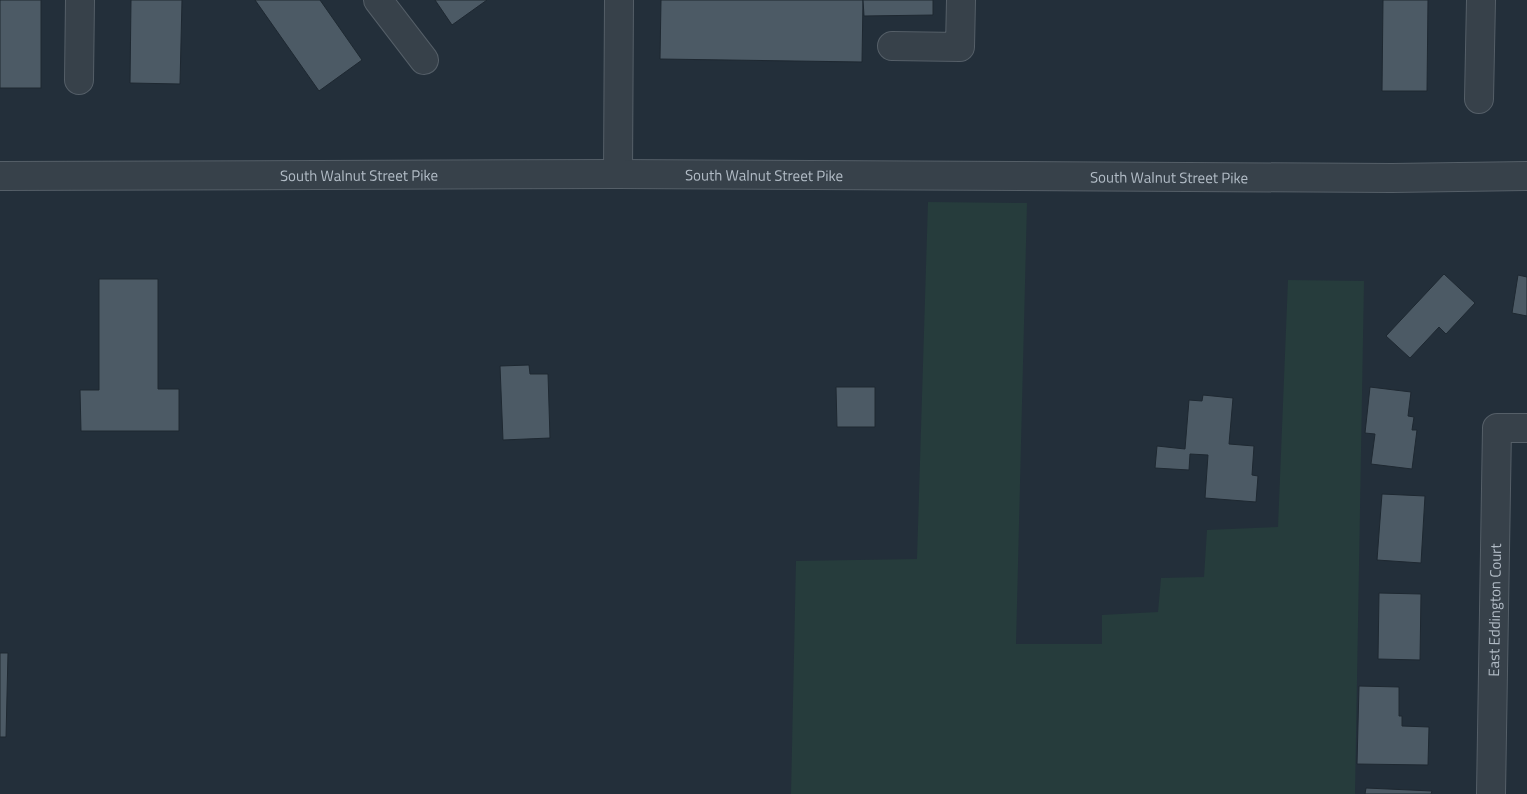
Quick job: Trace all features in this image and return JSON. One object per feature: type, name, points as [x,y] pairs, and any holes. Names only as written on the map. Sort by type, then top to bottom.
[{"type":"street","points":[[79,80],[80,0]]},
{"type":"street","points":[[378,0],[424,60]]},
{"type":"street","points":[[618,174],[619,0]]},
{"type":"street","points":[[892,46],[960,47],[961,0]]},
{"type":"street","points":[[1479,99],[1481,0]]},
{"type":"street","name":"South Walnut Street Pike","points":[[0,176],[618,174],[1382,178],[1527,176]]},
{"type":"street","name":"East Eddington Court","points":[[1491,794],[1497,428],[1527,428]]},
{"type":"green space","points":[[928,202],[1027,203],[1016,644],[1102,644],[1102,615],[1158,612],[1161,578],[1204,577],[1207,530],[1278,527],[1288,280],[1364,281],[1355,794],[791,794],[796,561],[917,559]]},
{"type":"building","points":[[0,0],[41,0],[41,88],[0,88]]},
{"type":"building","points":[[131,0],[182,0],[180,84],[130,83]]},
{"type":"building","points":[[255,0],[320,0],[362,60],[319,91]]},
{"type":"building","points":[[435,0],[487,0],[452,25]]},
{"type":"building","points":[[661,0],[863,0],[862,62],[660,59]]},
{"type":"building","points":[[863,0],[933,0],[933,15],[864,16]]},
{"type":"building","points":[[1383,0],[1428,0],[1427,91],[1382,91]]},
{"type":"building","points":[[1444,274],[1475,303],[1446,334],[1439,327],[1410,358],[1386,336]]},
{"type":"building","points":[[1518,275],[1527,277],[1527,316],[1512,313]]},
{"type":"building","points":[[99,279],[158,279],[158,389],[179,389],[179,431],[81,431],[80,390],[99,390]]},
{"type":"building","points":[[529,365],[530,374],[548,374],[550,438],[503,440],[500,366]]},
{"type":"building","points":[[836,387],[875,387],[875,427],[837,427]]},
{"type":"building","points":[[1370,387],[1411,392],[1408,416],[1414,417],[1412,430],[1417,430],[1412,469],[1371,464],[1375,434],[1365,433]]},
{"type":"building","points":[[1203,395],[1233,398],[1229,444],[1254,446],[1252,475],[1258,476],[1256,502],[1205,498],[1208,455],[1190,454],[1189,470],[1155,468],[1157,446],[1185,449],[1189,400],[1202,401]]},
{"type":"building","points":[[1382,494],[1425,496],[1421,563],[1377,560]]},
{"type":"building","points":[[1379,593],[1421,594],[1420,660],[1378,659]]},
{"type":"building","points":[[0,653],[8,653],[6,737],[0,737]]},
{"type":"building","points":[[1359,686],[1399,687],[1399,716],[1402,716],[1402,726],[1429,727],[1428,765],[1357,764]]},
{"type":"building","points":[[1366,788],[1432,791],[1431,794],[1365,794]]}]
